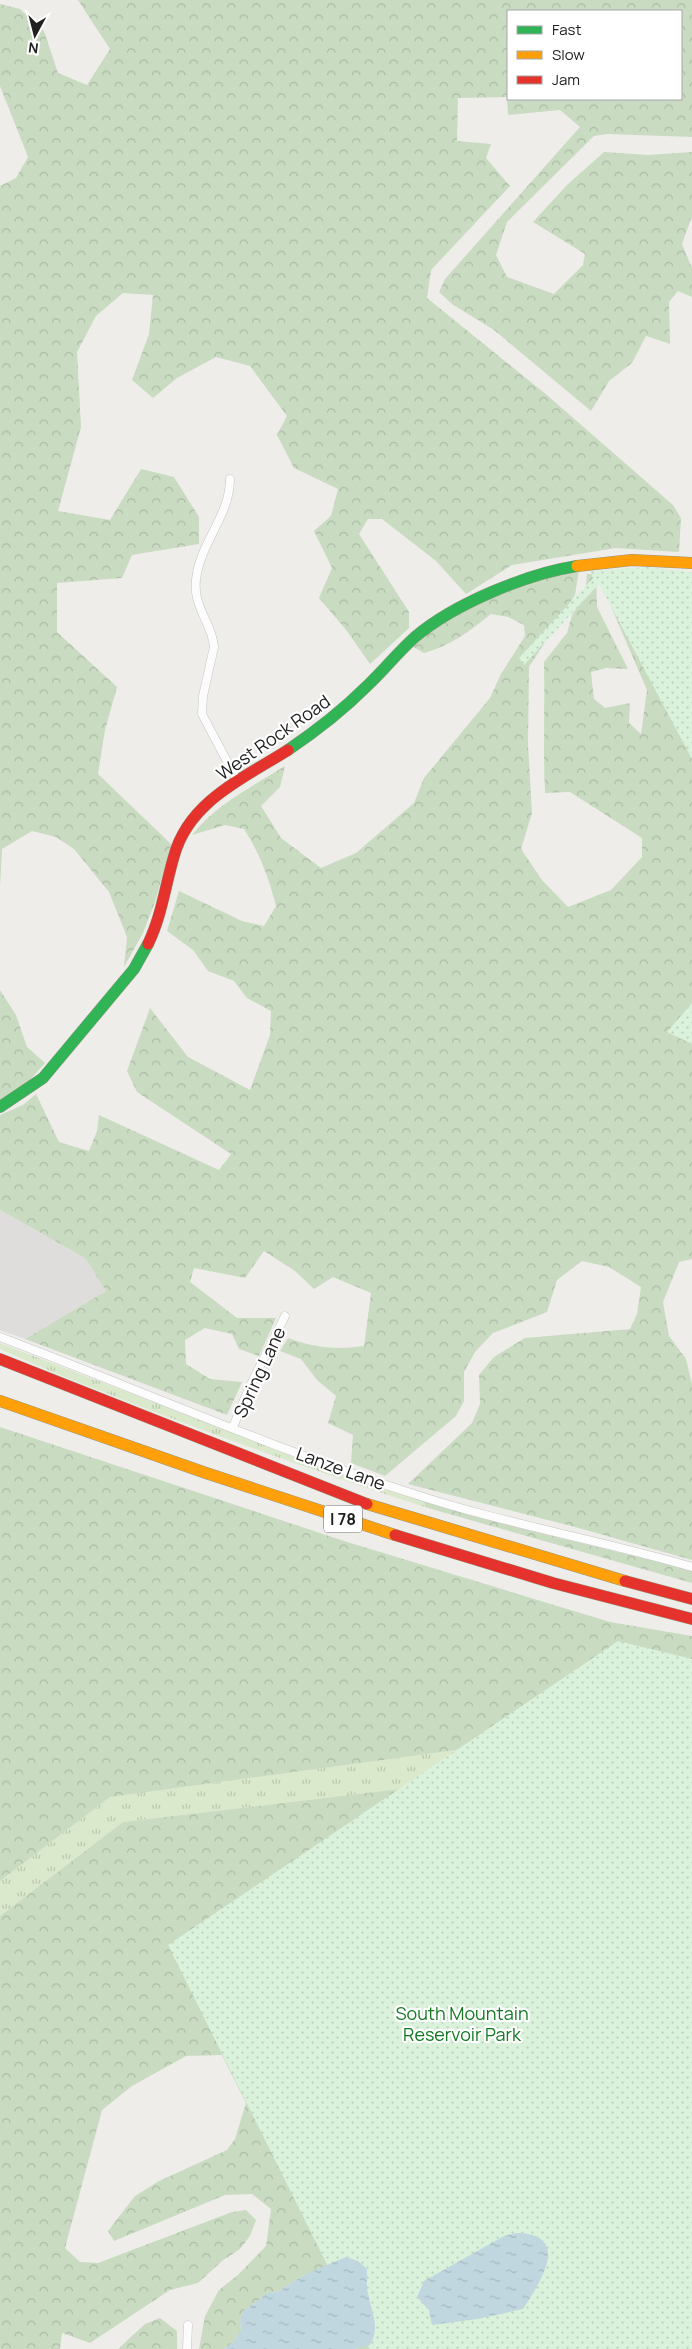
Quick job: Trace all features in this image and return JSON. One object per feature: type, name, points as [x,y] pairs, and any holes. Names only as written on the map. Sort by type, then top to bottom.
[{"type":"main road","name":"West Rock Road","points":[[0,1107],[26,1092],[43,1078],[95,1014],[125,981],[145,950],[154,930],[183,831],[198,812],[238,782],[283,755],[343,709],[393,657],[422,631],[483,597],[537,574],[583,564],[631,559],[692,563]]},
{"type":"main road","points":[[0,1359],[196,1437]]},
{"type":"main road","name":"I 78","points":[[0,1366],[196,1437],[363,1503],[553,1561],[692,1599]]},
{"type":"main road","name":"I 78","points":[[0,1401],[318,1511],[554,1584],[692,1619]]},
{"type":"main road","points":[[0,1405],[149,1454]]},
{"type":"street","points":[[230,479],[226,503],[200,562],[195,588],[200,612],[214,640],[203,696],[202,714],[238,782]]},
{"type":"street","name":"Spring Lane","points":[[233,1428],[249,1388],[284,1316]]},
{"type":"street","name":"Lanze Lane","points":[[0,1337],[329,1465],[441,1503],[692,1567]]},
{"type":"street","points":[[187,2349],[188,2325]]},
{"type":"shaded area","points":[[0,1210],[85,1258],[106,1291],[25,1339],[0,1330]]},
{"type":"green space","points":[[78,0],[692,0],[692,137],[608,134],[594,136],[507,222],[496,255],[507,277],[554,294],[583,265],[585,254],[533,222],[567,185],[604,152],[648,155],[692,152],[692,216],[682,244],[692,268],[692,297],[678,291],[669,302],[670,344],[646,336],[632,363],[609,381],[591,411],[494,330],[452,304],[439,292],[445,279],[580,127],[560,110],[508,115],[507,100],[682,100],[682,10],[507,10],[507,97],[458,98],[457,141],[491,144],[486,158],[510,186],[431,270],[427,298],[548,396],[673,505],[681,518],[679,552],[616,548],[512,565],[466,594],[436,561],[382,519],[368,519],[359,534],[409,612],[409,628],[370,664],[347,631],[319,598],[332,568],[314,531],[331,516],[338,489],[294,468],[277,435],[287,416],[250,366],[216,357],[177,378],[153,398],[132,380],[149,334],[153,295],[123,293],[96,316],[77,352],[81,427],[58,511],[110,520],[141,469],[174,477],[199,517],[199,544],[132,555],[122,578],[57,583],[57,632],[117,687],[105,730],[98,774],[171,844],[155,902],[143,933],[124,967],[127,937],[109,892],[74,849],[56,837],[32,831],[2,849],[0,887],[0,186],[16,178],[28,157],[0,86],[0,4],[20,9],[44,31],[58,73],[87,85],[110,49]]},
{"type":"green space","points":[[646,567],[692,572],[692,759],[599,584],[524,665],[519,658],[593,578],[590,571]]},
{"type":"green space","points":[[579,570],[575,595],[529,667],[528,745],[532,813],[521,849],[542,880],[568,907],[611,890],[642,857],[642,838],[570,792],[545,793],[544,662],[567,633],[572,615],[585,595],[587,574],[596,574],[597,607],[628,669],[606,668],[591,672],[594,699],[605,708],[630,703],[629,723],[641,734],[647,690],[609,602],[692,580],[692,1259],[679,1262],[663,1302],[669,1336],[686,1359],[692,1384],[692,1560],[575,1527],[408,1484],[472,1423],[480,1404],[479,1375],[494,1357],[525,1338],[630,1329],[637,1314],[641,1287],[609,1267],[582,1261],[557,1280],[547,1312],[493,1333],[475,1352],[464,1372],[464,1401],[456,1416],[385,1476],[351,1463],[353,1435],[328,1423],[336,1396],[317,1380],[301,1359],[280,1351],[288,1338],[325,1347],[364,1346],[371,1293],[333,1277],[314,1289],[295,1271],[264,1251],[245,1278],[194,1268],[190,1282],[237,1318],[276,1318],[259,1356],[239,1349],[232,1334],[205,1328],[185,1340],[186,1364],[210,1379],[242,1382],[227,1415],[25,1339],[106,1291],[85,1258],[0,1210],[0,1115],[23,1105],[36,1094],[59,1142],[89,1151],[97,1131],[99,1115],[219,1170],[231,1154],[137,1092],[127,1071],[150,1008],[188,1057],[250,1090],[270,1035],[271,1011],[247,998],[234,981],[208,971],[193,950],[167,931],[179,891],[242,921],[264,926],[276,906],[263,866],[244,829],[225,825],[192,835],[223,805],[285,766],[280,787],[261,806],[281,838],[321,868],[356,853],[414,803],[424,778],[490,698],[501,674],[525,636],[524,625],[508,617],[491,614],[459,637],[433,650],[424,653],[412,646],[428,632],[468,608],[513,589]]},
{"type":"green space","points":[[0,990],[16,1015],[27,1047],[45,1063],[28,1082],[0,1102]]},
{"type":"green space","points":[[692,1003],[692,1044],[667,1032]]},
{"type":"green space","points":[[0,1343],[267,1446],[375,1486],[422,1500],[428,1508],[285,1460],[144,1408],[0,1349]]},
{"type":"green space","points":[[0,1427],[344,1541],[610,1622],[692,1636],[692,1718],[110,1797],[0,1881]]},
{"type":"green space","points":[[422,1500],[523,1529],[692,1570],[692,1583],[428,1508]]},
{"type":"green space","name":"South Mountain Reservoir Park","points":[[618,1641],[692,1659],[692,2349],[369,2349],[168,1945]]},
{"type":"green space","points":[[692,1718],[400,1789],[123,1822],[0,1916],[0,1881],[110,1797]]},
{"type":"green space","points":[[400,1789],[569,2349],[354,2349],[370,2344],[306,2274],[277,2292],[268,2293],[244,2311],[240,2320],[241,2330],[235,2341],[224,2349],[199,2349],[205,2316],[219,2290],[239,2274],[266,2246],[271,2209],[252,2194],[225,2195],[114,2241],[108,2231],[135,2196],[159,2181],[227,2150],[235,2139],[246,2103],[222,2055],[186,2056],[132,2086],[102,2110],[65,2248],[80,2262],[98,2263],[232,2212],[246,2210],[256,2220],[250,2236],[240,2249],[222,2261],[198,2283],[170,2290],[90,2343],[62,2333],[60,2349],[0,2349],[0,1916],[123,1822]]},
{"type":"green space","points":[[160,2318],[177,2331],[177,2349],[118,2349],[145,2324]]},
{"type":"water","points":[[517,2233],[534,2236],[544,2242],[548,2251],[543,2274],[523,2309],[478,2319],[432,2325],[429,2310],[417,2297],[424,2281],[504,2236]]},
{"type":"water","points":[[346,2257],[358,2261],[367,2269],[367,2290],[375,2325],[375,2332],[370,2345],[354,2349],[224,2349],[235,2341],[241,2330],[240,2320],[243,2311],[268,2293],[277,2292],[306,2274]]},
{"type":"traffic: fast","points":[[288,750],[319,728],[348,703],[415,637],[431,625],[470,602],[514,583],[577,566]]},
{"type":"traffic: fast","points":[[0,1107],[43,1078],[134,969],[148,944]]},
{"type":"traffic: slow","points":[[577,566],[632,560],[692,563]]},
{"type":"traffic: slow","points":[[0,1401],[206,1473],[395,1535]]},
{"type":"traffic: slow","points":[[367,1504],[625,1581]]},
{"type":"traffic: jam","points":[[148,944],[160,911],[174,856],[181,837],[192,820],[220,793],[288,750]]},
{"type":"traffic: jam","points":[[0,1359],[367,1504]]},
{"type":"traffic: jam","points":[[395,1535],[553,1583],[692,1619]]},
{"type":"traffic: jam","points":[[625,1581],[692,1599]]}]
